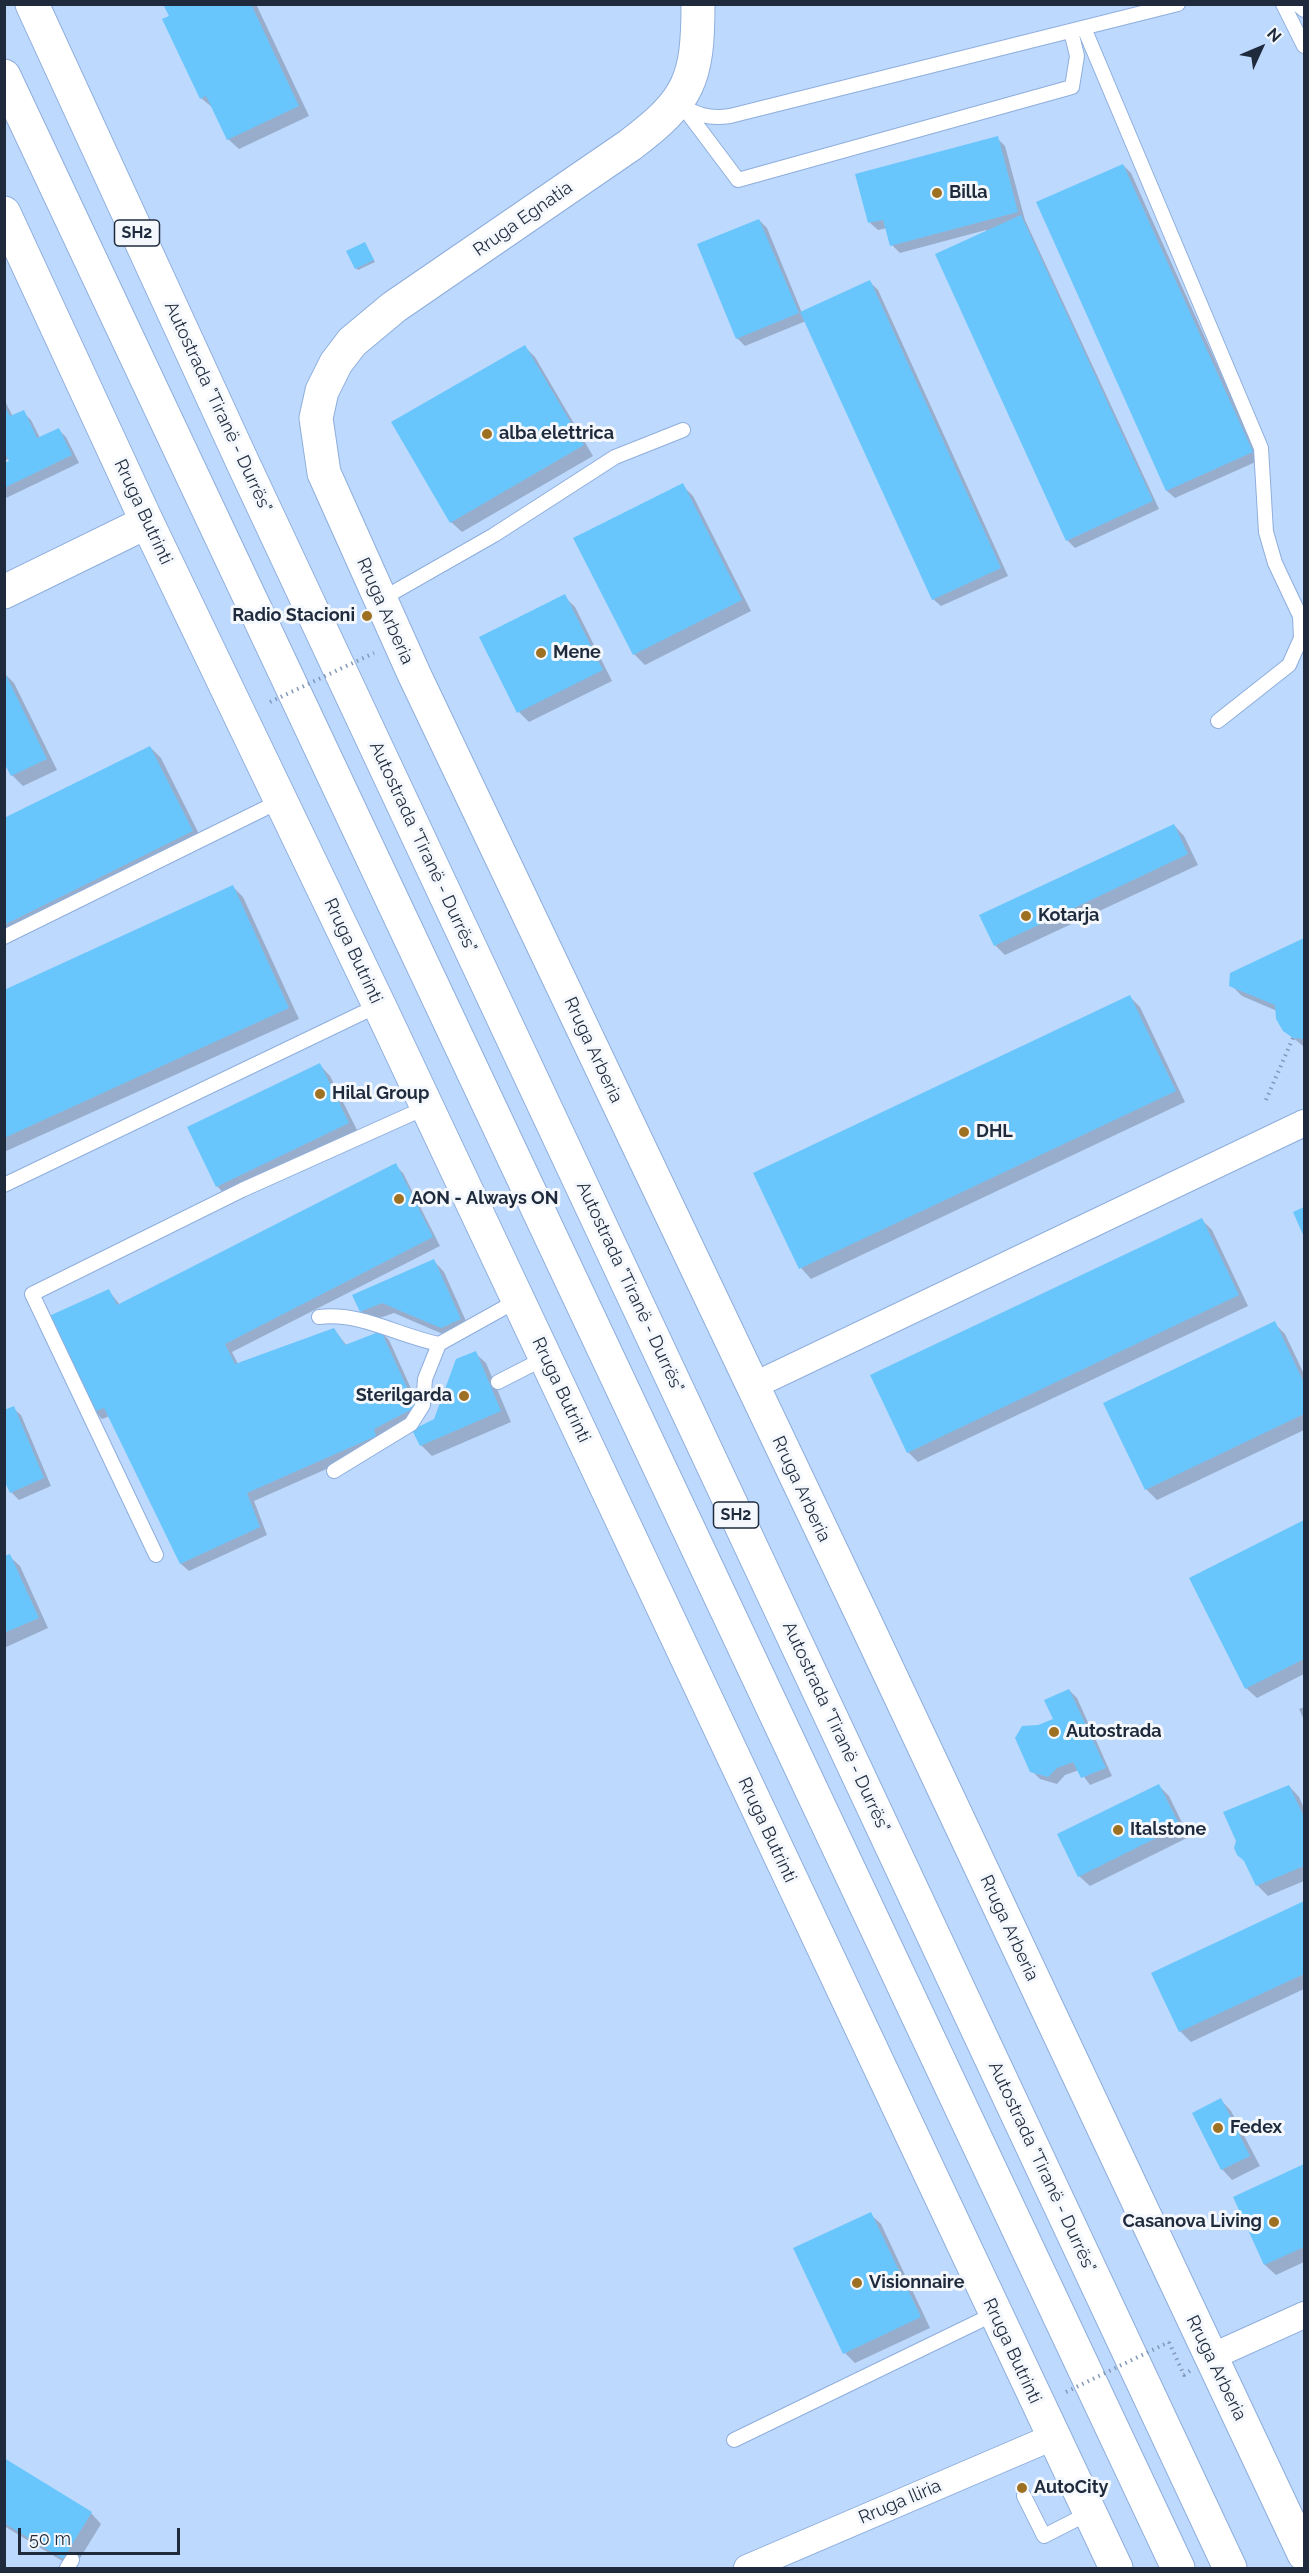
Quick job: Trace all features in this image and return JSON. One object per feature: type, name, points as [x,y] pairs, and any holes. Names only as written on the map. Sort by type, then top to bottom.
[{"type":"main road","name":"Autostrada \"Tiranë - Durrës\"","points":[[32,4],[237,451],[1230,2568]]},
{"type":"main road","name":"Rruga Egnatia","points":[[316,418],[322,391],[336,363],[352,342],[370,325],[630,145],[653,128],[679,102],[691,79],[695,61],[698,4]]},
{"type":"main road","name":"SH2","points":[[4,76],[1178,2568]]},
{"type":"main road","name":"Rruga Butrinti","points":[[4,213],[147,522],[218,686],[282,800],[994,2314],[1116,2568]]},
{"type":"main road","name":"Rruga Arberia","points":[[316,418],[324,473],[380,600],[1305,2554]]},
{"type":"main road","points":[[4,592],[147,522]]},
{"type":"street","points":[[753,1386],[1305,1123]]},
{"type":"street","points":[[1211,2357],[1305,2315]]},
{"type":"street","name":"Rruga Iliria","points":[[747,2568],[1053,2438]]},
{"type":"lane","points":[[679,102],[689,111],[702,116],[730,116],[1178,4]]},
{"type":"lane","points":[[1283,4],[1305,46]]},
{"type":"lane","points":[[1297,4],[1305,10]]},
{"type":"lane","points":[[679,102],[709,145],[738,180],[1072,87],[1077,56],[1077,29]]},
{"type":"lane","points":[[1077,29],[1261,448],[1266,532],[1275,563],[1300,616],[1301,638],[1289,665],[1218,721]]},
{"type":"lane","points":[[380,600],[494,535],[615,457],[682,430]]},
{"type":"lane","points":[[4,937],[282,800]]},
{"type":"lane","points":[[4,1185],[379,1005]]},
{"type":"lane","points":[[156,1555],[32,1294],[252,1185],[427,1107]]},
{"type":"lane","points":[[334,1471],[411,1424],[423,1405],[425,1380],[439,1344],[518,1300]]},
{"type":"lane","points":[[319,1317],[340,1315],[391,1328],[408,1338],[439,1344]]},
{"type":"lane","points":[[498,1382],[545,1358]]},
{"type":"lane","points":[[734,2440],[994,2314]]},
{"type":"lane","points":[[1024,2496],[1044,2536],[1089,2513]]},
{"type":"path","points":[[270,702],[374,653]]},
{"type":"path","points":[[1266,1100],[1293,1038]]},
{"type":"path","points":[[1066,2392],[1169,2342],[1184,2375]]},
{"type":"building","points":[[163,4],[251,4],[299,106],[227,140],[206,96],[200,99],[162,19],[169,16]]},
{"type":"building","name":"Billa","points":[[998,136],[1018,212],[890,246],[883,220],[868,223],[855,174]]},
{"type":"building","points":[[1123,164],[1253,452],[1166,491],[1036,202]]},
{"type":"building","points":[[1021,215],[1153,501],[1066,541],[935,254]]},
{"type":"building","points":[[759,219],[799,313],[736,339],[697,244]]},
{"type":"building","points":[[365,242],[374,260],[355,269],[346,251]]},
{"type":"building","points":[[870,280],[1001,568],[932,600],[800,312]]},
{"type":"building","name":"alba elettrica","points":[[525,345],[584,445],[450,523],[391,422]]},
{"type":"building","points":[[4,405],[10,416],[24,410],[37,438],[59,428],[72,455],[4,488],[4,463],[9,461],[4,451]]},
{"type":"building","points":[[683,483],[742,600],[633,655],[573,538]]},
{"type":"building","name":"Mene","points":[[565,594],[603,670],[517,713],[479,637]]},
{"type":"building","points":[[4,671],[47,759],[11,776],[4,763]]},
{"type":"building","points":[[150,746],[193,831],[4,925],[4,818]]},
{"type":"building","points":[[1174,824],[1188,854],[994,946],[979,915]]},
{"type":"building","points":[[233,885],[289,1008],[4,1138],[4,990]]},
{"type":"building","points":[[1304,938],[1304,1039],[1293,1038],[1283,1031],[1276,1019],[1275,1005],[1229,986],[1230,973]]},
{"type":"building","name":"DHL","points":[[1130,995],[1176,1091],[799,1269],[753,1173]]},
{"type":"building","points":[[320,1063],[349,1123],[216,1187],[187,1127]]},
{"type":"building","points":[[396,1163],[433,1237],[225,1344],[235,1364],[334,1328],[345,1345],[381,1331],[416,1407],[374,1429],[376,1436],[247,1493],[260,1527],[180,1564],[104,1408],[93,1412],[49,1316],[109,1289],[117,1305]]},
{"type":"building","points":[[1304,1207],[1304,1237],[1293,1212]]},
{"type":"building","points":[[1202,1218],[1239,1295],[907,1453],[870,1375]]},
{"type":"building","points":[[434,1259],[461,1319],[441,1328],[382,1303],[360,1312],[352,1295]]},
{"type":"building","points":[[1275,1321],[1304,1383],[1304,1414],[1145,1490],[1103,1403]]},
{"type":"building","points":[[476,1351],[501,1411],[420,1446],[412,1430],[434,1419],[456,1359]]},
{"type":"building","points":[[14,1406],[44,1478],[10,1493],[4,1480],[4,1410]]},
{"type":"building","points":[[1304,1520],[1304,1659],[1245,1689],[1189,1578]]},
{"type":"building","points":[[10,1554],[39,1618],[4,1633],[4,1556]]},
{"type":"building","name":"Autostrada","points":[[1069,1689],[1106,1768],[1081,1778],[1073,1762],[1057,1768],[1048,1777],[1030,1772],[1015,1738],[1022,1726],[1038,1725],[1053,1719],[1044,1700]]},
{"type":"building","name":"Italstone","points":[[1159,1784],[1180,1826],[1078,1877],[1057,1834]]},
{"type":"building","points":[[1289,1785],[1304,1817],[1304,1866],[1256,1886],[1244,1861],[1237,1855],[1234,1848],[1236,1841],[1223,1812]]},
{"type":"building","points":[[1304,1901],[1304,1974],[1179,2032],[1151,1973]]},
{"type":"building","name":"Fedex","points":[[1221,2098],[1250,2156],[1221,2170],[1192,2113]]},
{"type":"building","name":"Casanova Living","points":[[1304,2164],[1304,2247],[1264,2265],[1233,2197]]},
{"type":"building","name":"Visionnaire","points":[[871,2212],[921,2317],[843,2354],[793,2248]]},
{"type":"building","points":[[4,2458],[92,2512],[63,2559],[4,2523]]},
{"type":"place","name":"Billa","points":[[937,193]]},
{"type":"place","name":"alba elettrica","points":[[487,434]]},
{"type":"place","name":"Radio Stacioni","points":[[367,616]]},
{"type":"place","name":"Mene","points":[[541,653]]},
{"type":"place","name":"Kotarja","points":[[1026,916]]},
{"type":"place","name":"Hilal Group","points":[[320,1094]]},
{"type":"place","name":"DHL","points":[[964,1132]]},
{"type":"place","name":"AON - Always ON","points":[[399,1199]]},
{"type":"place","name":"Sterilgarda","points":[[464,1396]]},
{"type":"place","name":"Autostrada","points":[[1054,1732]]},
{"type":"place","name":"Italstone","points":[[1118,1830]]},
{"type":"place","name":"Fedex","points":[[1218,2128]]},
{"type":"place","name":"Casanova Living","points":[[1274,2222]]},
{"type":"place","name":"Visionnaire","points":[[857,2283]]},
{"type":"place","name":"AutoCity","points":[[1022,2488]]}]
